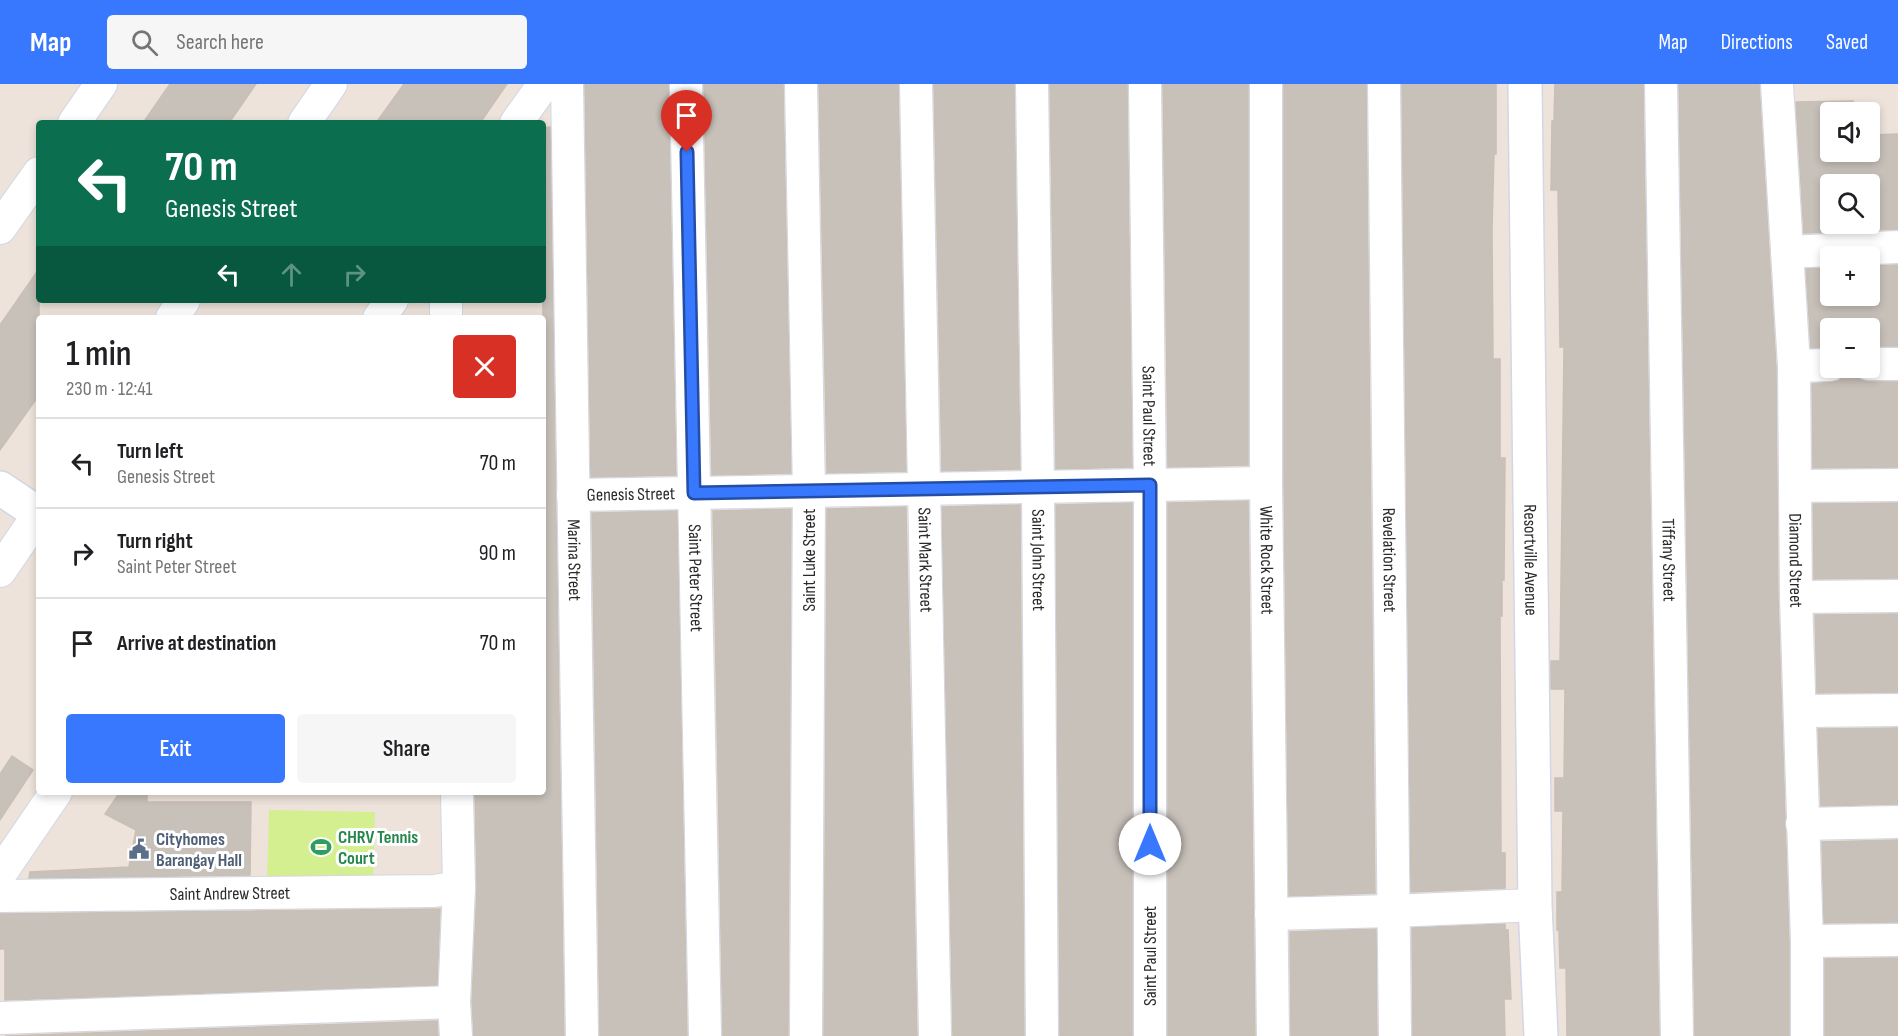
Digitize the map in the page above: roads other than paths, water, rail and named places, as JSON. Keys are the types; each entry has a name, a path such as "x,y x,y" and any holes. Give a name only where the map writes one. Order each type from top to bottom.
{"street":[{"path":"76,120 101,84"},
{"path":"306,120 331,84"},
{"path":"518,120 544,84"},
{"name":"Marina Street","path":"567,84 582,1036"},
{"name":"Saint Peter Street","path":"686,84 705,1036"},
{"name":"Saint Luke Street","path":"801,84 809,491 806,1036"},
{"name":"Saint Mark Street","path":"916,84 934,1036"},
{"name":"Saint John Street","path":"1032,84 1042,1036"},
{"name":"Saint Paul Street","path":"1146,84 1150,485 1150,1036"},
{"name":"White Rock Street","path":"1266,84 1266,483 1273,1036"},
{"name":"Revelation Street","path":"1384,84 1395,1036"},
{"name":"Resortville Avenue","path":"1525,84 1535,905 1541,1036"},
{"name":"Tiffany Street","path":"1661,84 1677,1036"},
{"name":"Diamond Street","path":"1777,84 1794,366 1796,597 1807,941 1807,1036"},
{"path":"0,228 36,177"},
{"path":"1787,252 1898,247"},
{"path":"1880,364 1898,364"},
{"path":"1794,366 1820,365"},
{"name":"Genesis Street","path":"573,495 1266,483"},
{"path":"1795,486 1898,485"},
{"path":"0,488 36,512"},
{"path":"0,571 36,518"},
{"path":"1796,597 1898,597"},
{"path":"1801,711 1898,710"},
{"path":"0,874 54,795"},
{"path":"456,1036 454,1002 459,887 457,795"},
{"path":"1802,824 1898,822"},
{"name":"Saint Andrew Street","path":"0,896 434,891 459,887"},
{"path":"1271,914 1535,905"},
{"path":"1807,941 1898,940"},
{"path":"0,1018 454,1002"}],"place":[{"name":"CHRV Tennis Court","path":"321,847"},
{"name":"Cityhomes Barangay Hall","path":"139,849"}]}
